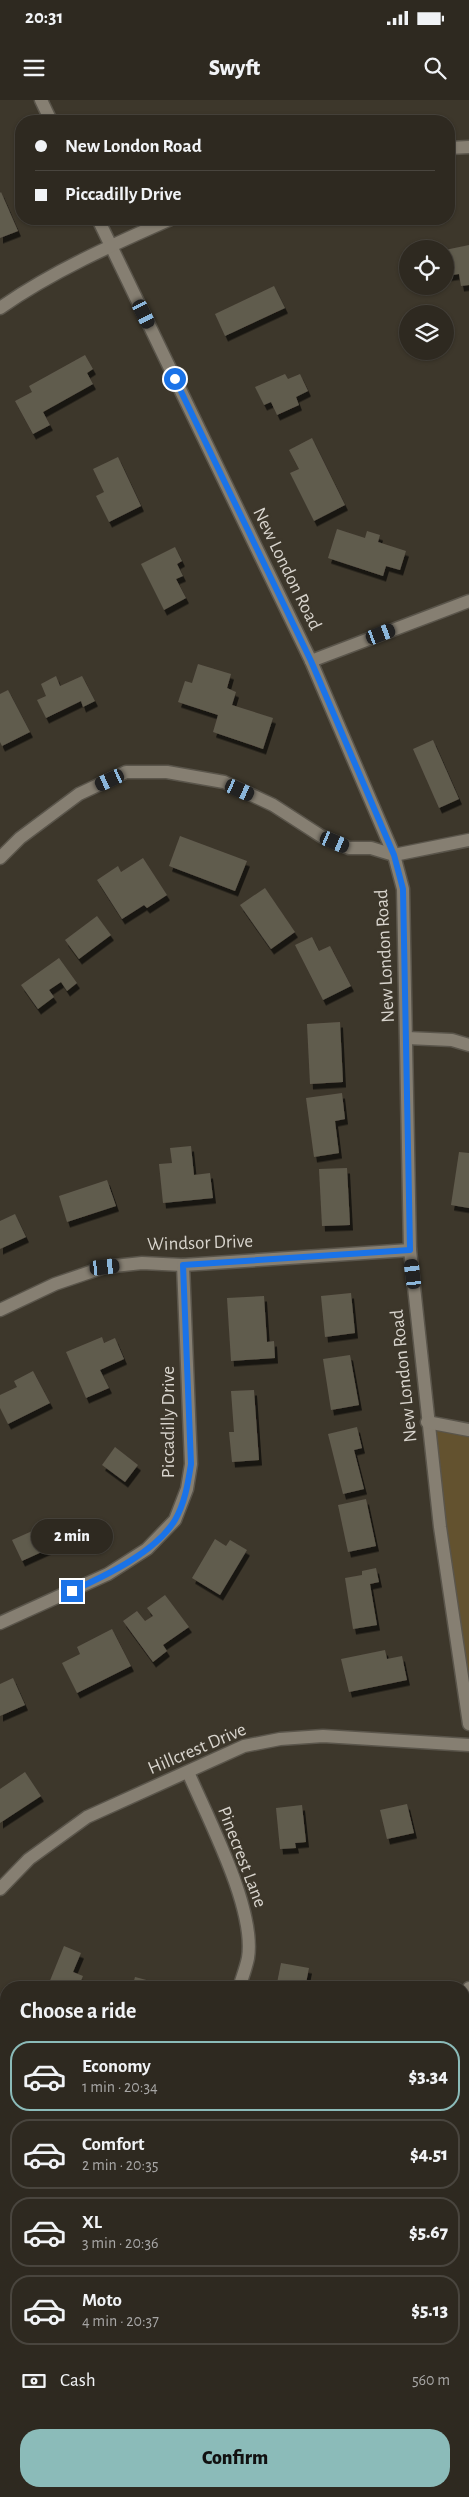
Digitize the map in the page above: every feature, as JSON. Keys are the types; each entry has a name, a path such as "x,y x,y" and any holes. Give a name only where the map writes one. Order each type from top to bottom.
{"street":[{"path":"41,100 49,115"},
{"path":"455,148 469,147"},
{"name":"New London Road","path":"101,225 311,661 394,855 403,889 410,1250 427,1422 440,1527 469,1724"},
{"path":"0,308 26,290 111,245 157,225"},
{"path":"311,661 469,601"},
{"path":"0,858 20,838 79,794 126,772 167,772 224,782 273,805 320,836 349,848 371,848 394,855 469,840"},
{"path":"407,1038 452,1040 469,1045"},
{"name":"Windsor Drive","path":"0,1310 55,1284 105,1267 142,1263 183,1265 410,1250"},
{"name":"Piccadilly Drive","path":"0,1623 108,1574 147,1549 175,1520 187,1490 191,1464 183,1265"},
{"path":"427,1422 469,1430"},
{"name":"Hillcrest Drive","path":"0,1889 29,1859 87,1817 244,1746 280,1739 323,1736 469,1745"},
{"name":"Pinecrest Lane","path":"188,1772 234,1882 246,1920 248,1957 241,1981"}],"shaded area":[{"path":"427,1422 469,1430 469,1724"}],"building":[{"path":"0,193 18,231 0,238"},
{"path":"469,245 469,285 461,286 459,274 454,275 454,248"},
{"path":"274,286 285,308 225,336 215,314"},
{"path":"85,355 93,369 87,373 93,384 43,412 50,425 33,434 15,401 32,392 29,386"},
{"path":"285,374 288,379 300,374 308,391 296,397 299,405 277,415 271,402 264,405 255,387"},
{"path":"312,438 345,505 314,521 290,473 299,469 289,450"},
{"path":"118,457 141,506 109,522 96,496 104,492 93,469"},
{"path":"337,529 365,538 367,531 380,535 378,542 406,551 400,570 386,566 383,576 328,558"},
{"path":"175,547 182,561 177,564 183,576 176,579 186,598 164,610 141,564"},
{"path":"198,664 231,674 227,688 236,692 232,705 273,718 263,749 213,732 218,715 178,702 185,681 192,683"},
{"path":"56,676 60,686 82,676 95,701 83,707 81,701 46,718 37,700 46,696 41,684"},
{"path":"8,690 30,732 2,746 0,742 0,694"},
{"path":"433,740 459,799 439,808 413,749"},
{"path":"180,836 247,861 235,891 169,866"},
{"path":"143,858 167,895 147,908 144,905 122,919 97,880 118,866 121,872"},
{"path":"265,888 295,932 271,949 240,905"},
{"path":"97,916 111,935 79,959 65,940"},
{"path":"312,937 319,951 330,946 351,986 323,1000 295,945"},
{"path":"59,958 77,983 67,991 61,982 49,990 54,997 38,1009 21,985"},
{"path":"340,1022 343,1082 310,1084 307,1024"},
{"path":"342,1093 345,1119 335,1121 339,1153 314,1157 306,1098"},
{"path":"191,1146 194,1175 210,1173 213,1198 163,1203 159,1164 172,1163 170,1148"},
{"path":"459,1152 469,1153 469,1208 451,1205"},
{"path":"347,1168 350,1225 322,1226 319,1169"},
{"path":"107,1180 116,1206 67,1222 59,1196"},
{"path":"15,1214 26,1237 0,1249 0,1221"},
{"path":"351,1293 355,1333 325,1337 321,1296"},
{"path":"264,1296 267,1342 274,1341 275,1358 231,1361 227,1298"},
{"path":"102,1337 104,1343 115,1338 124,1359 100,1370 109,1388 86,1398 66,1352"},
{"path":"350,1355 359,1405 331,1410 323,1359"},
{"path":"33,1371 50,1403 8,1424 0,1408 0,1395 17,1387 14,1381"},
{"path":"254,1390 259,1460 232,1462 229,1432 234,1432 231,1391"},
{"path":"357,1427 362,1448 354,1450 364,1489 343,1494 328,1434"},
{"path":"115,1447 138,1465 125,1482 102,1465"},
{"path":"366,1499 376,1546 348,1552 338,1505"},
{"path":"57,1520 60,1527 51,1531 57,1545 22,1561 12,1540"},
{"path":"215,1539 226,1546 230,1540 247,1550 220,1595 192,1578"},
{"path":"376,1568 379,1582 370,1584 377,1625 353,1629 345,1578 362,1575 362,1571"},
{"path":"165,1595 189,1627 163,1645 167,1651 153,1662 123,1621 137,1611 145,1621 153,1616 147,1608"},
{"path":"112,1629 131,1666 77,1693 62,1663 80,1654 77,1647"},
{"path":"385,1650 387,1659 402,1656 407,1680 349,1692 341,1659"},
{"path":"13,1678 25,1705 0,1716 0,1684"},
{"path":"25,1772 41,1796 0,1823 0,1789"},
{"path":"407,1804 414,1833 387,1839 380,1810"},
{"path":"302,1805 306,1842 295,1843 296,1848 280,1849 276,1808"},
{"path":"64,1946 81,1953 73,1972 83,1976 81,1981 50,1981"},
{"path":"281,1963 309,1968 306,1981 277,1981"},
{"path":"135,1977 150,1981 134,1981"}],"route":[{"path":"72,1591 108,1574 147,1549 175,1520 187,1490 191,1464 183,1265 410,1250 403,889 394,855 311,661 175,379"}]}
